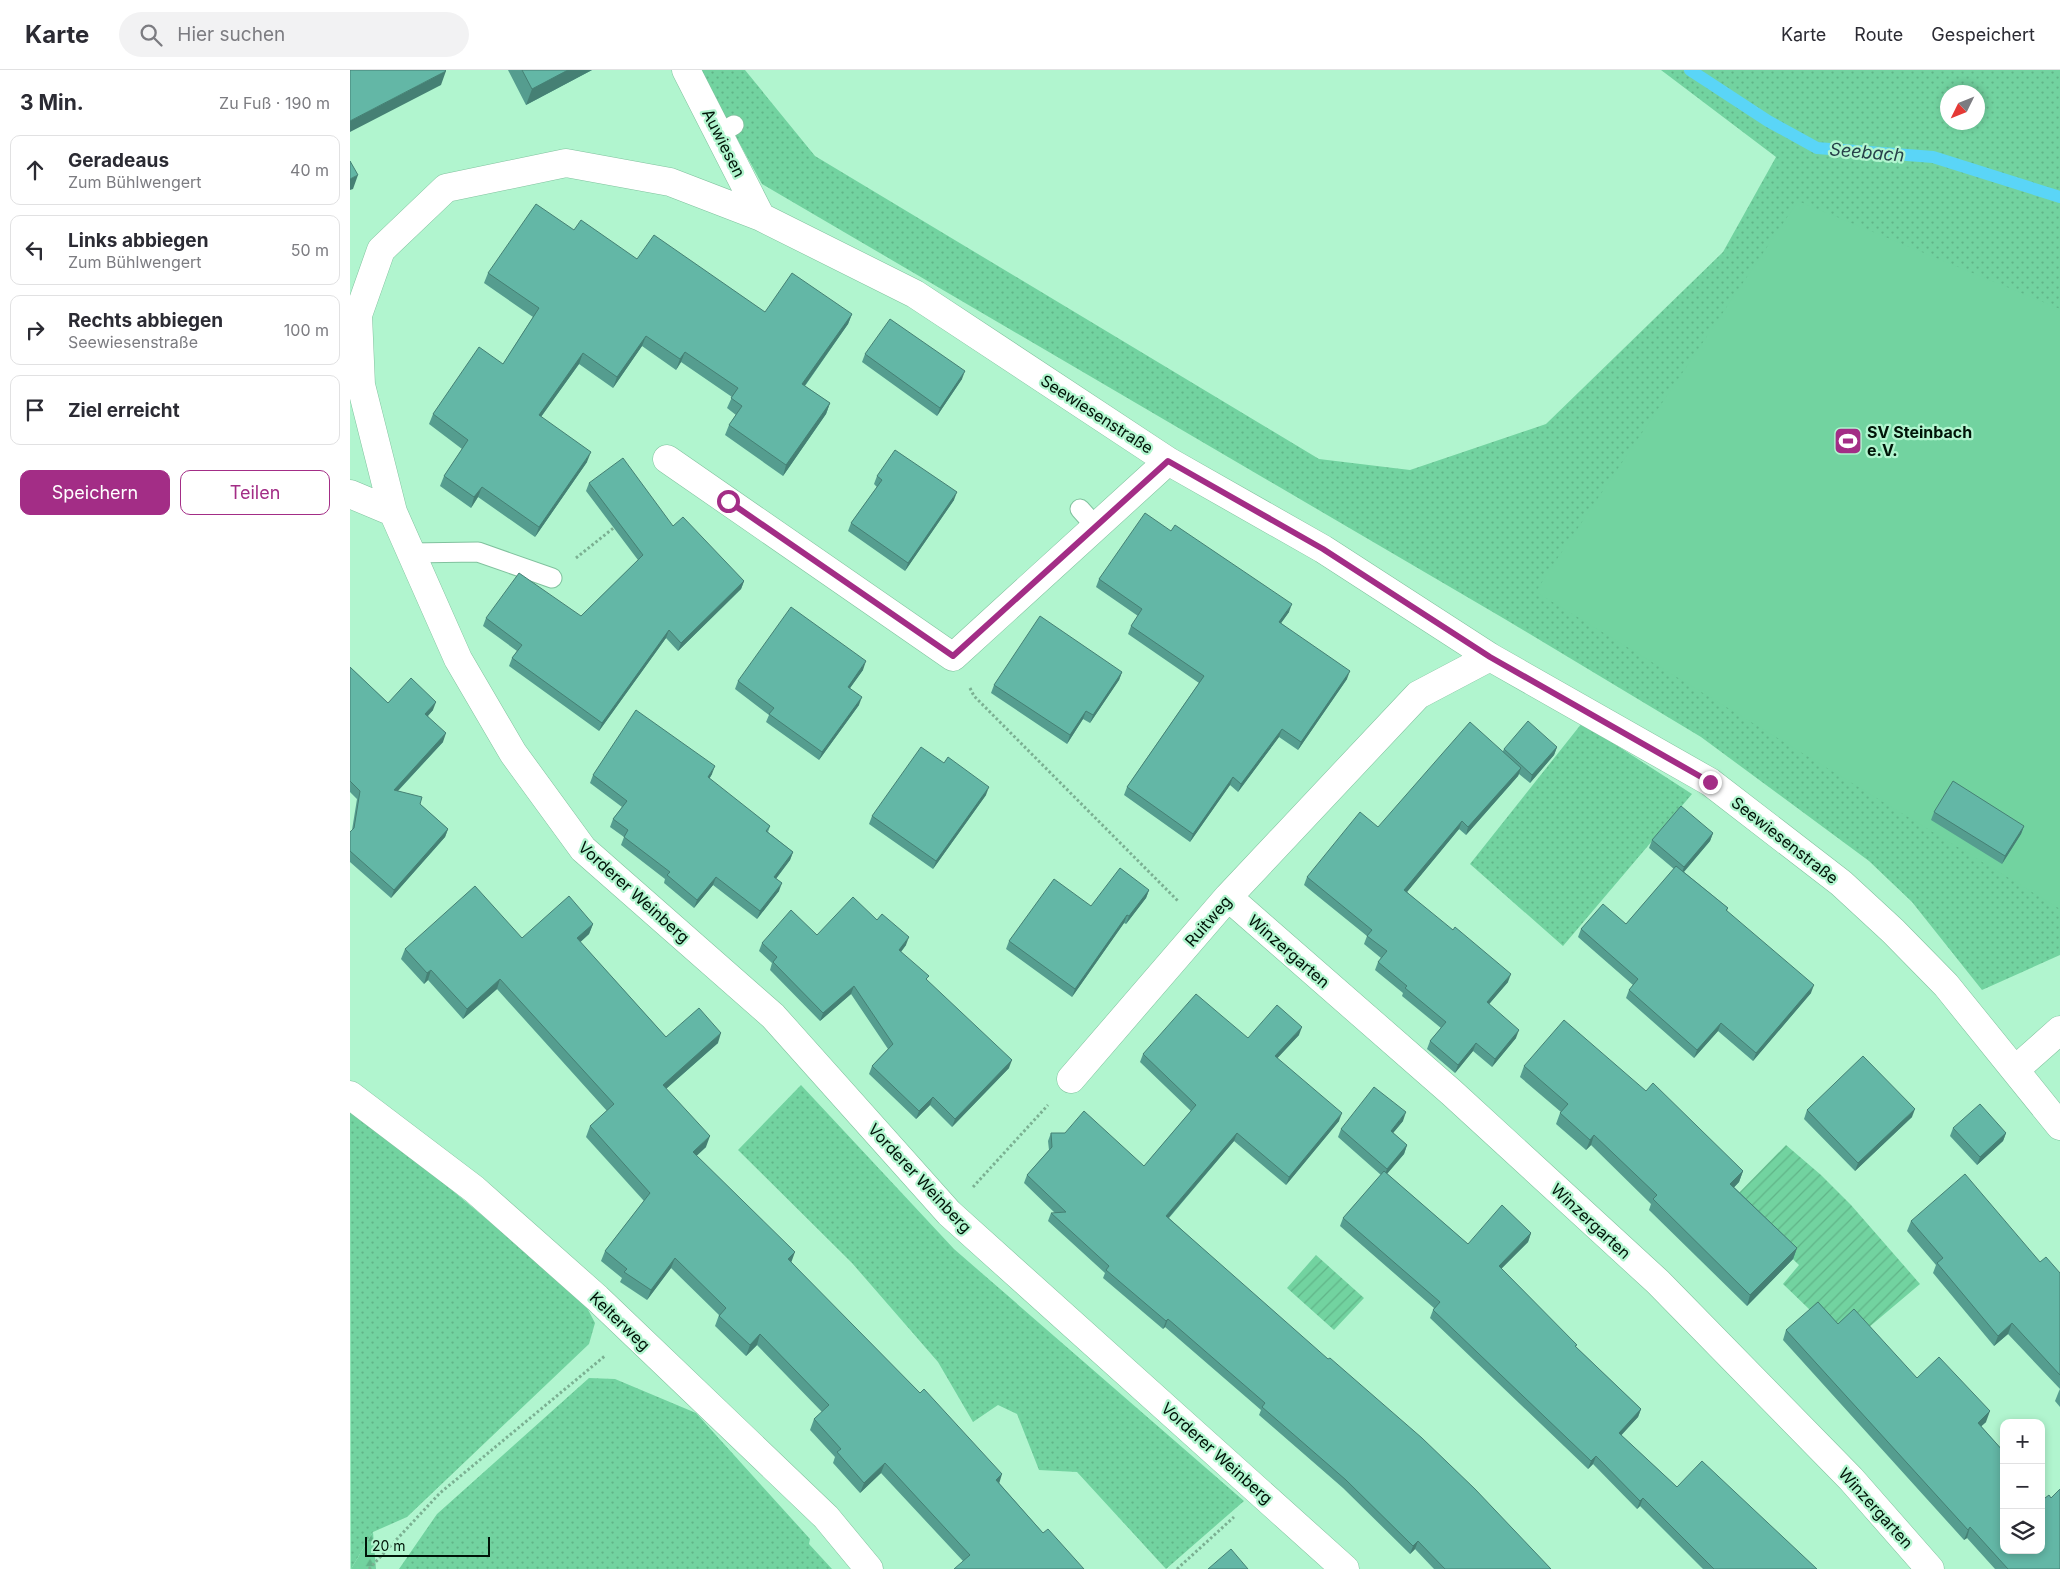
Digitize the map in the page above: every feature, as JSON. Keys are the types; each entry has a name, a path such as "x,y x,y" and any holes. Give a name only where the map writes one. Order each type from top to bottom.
{"street":[{"name":"Auwiesen","path":"686,70 727,130 761,217"},
{"name":"Vorderer Weinberg","path":"670,182 566,163 446,188 381,250 358,315 361,385 359,415 393,512 458,659 513,753 583,848 773,1016 950,1213 1345,1569"},
{"name":"Seewiesenstraße","path":"670,182 761,217 915,294 1168,461 1323,549 1390,582 1490,657 1710,782 1841,883 1893,931 1946,985 2060,1126"},
{"path":"668,459 953,656 1088,518 1168,461"},
{"path":"350,494 393,512"},
{"name":"Ruitweg","path":"1072,1079 1228,897 1418,695 1490,657"},
{"name":"Winzergarten","path":"1228,897 1451,1092 1658,1282 1851,1479 1930,1569"},
{"path":"2015,1070 2060,1030"},
{"name":"Kelterweg","path":"350,1095 474,1189 597,1298 826,1517 869,1569"}],"lane":[{"path":"411,553 478,552 552,578"}],"path":[{"path":"552,578 622,521"},
{"path":"953,656 974,696 1179,902 1228,897"},
{"path":"950,1213 1072,1079"},
{"path":"369,1569 440,1493 605,1355 636,1336"},
{"path":"1177,1569 1233,1518"}],"green space":[{"path":"699,70 745,70 815,156 1319,459 1410,470 1546,424 1723,252 1776,157 1661,70 2060,70 2060,955 1982,990 1912,902 1869,861 1701,737 1503,618 762,184"},
{"name":"SV Steinbach e.V.","path":"1798,201 2060,309 2060,909 1536,592"},
{"path":"1582,723 1692,794 1563,946 1470,864"},
{"path":"801,1085 954,1249 1244,1501 1166,1569 1077,1472 1039,1470 1017,1414 998,1405 973,1422 938,1362 852,1263 738,1150"},
{"path":"350,1112 441,1181 583,1300 595,1323 589,1344 407,1517 373,1532 351,1569"},
{"path":"1786,1145 1821,1175 1851,1205 1920,1284 1862,1333 1835,1334 1783,1284 1799,1265 1732,1200"},
{"path":"1316,1255 1364,1298 1334,1330 1287,1288"},
{"path":"589,1378 615,1379 696,1413 810,1539 809,1544 832,1569 399,1569 437,1514"},
{"path":"373,1532 376,1569 351,1569"}],"building":[{"path":"350,70 445,70 446,71 350,121"},
{"path":"522,70 568,70 532,89"},
{"path":"350,161 358,175 350,179"},
{"path":"536,204 574,230 581,220 637,259 654,235 765,312 792,273 852,314 802,384 830,403 786,465 729,425 742,406 731,398 738,388 685,352 680,359 646,336 617,377 583,353 539,415 591,452 539,527 482,487 474,497 444,476 468,440 433,414 479,347 503,364 539,308 488,273"},
{"path":"890,319 965,371 940,408 865,354"},
{"path":"895,450 957,492 908,563 851,523 882,480 877,476"},
{"path":"623,458 673,526 683,517 744,581 681,643 669,630 602,723 512,658 522,645 486,618 519,573 581,616 643,555 589,483"},
{"path":"1145,513 1171,531 1175,525 1292,604 1279,622 1350,671 1301,742 1282,729 1241,784 1233,777 1193,834 1127,787 1204,676 1131,626 1142,609 1099,579"},
{"path":"791,607 866,661 848,687 862,697 822,752 769,714 774,708 738,681"},
{"path":"1040,616 1122,672 1093,715 1086,711 1070,735 994,685"},
{"path":"350,667 388,703 411,678 436,702 425,714 446,733 394,790 422,797 420,804 448,829 394,890 350,851 350,832 354,828 360,791 350,781"},
{"path":"636,710 715,766 708,777 770,826 766,831 793,852 774,877 782,883 760,911 716,877 697,900 667,875 670,872 624,837 628,830 613,819 627,801 593,775"},
{"path":"1528,721 1557,747 1532,775 1504,749"},
{"path":"1470,722 1521,768 1468,827 1462,821 1404,890 1453,930 1455,927 1511,974 1487,1002 1519,1030 1495,1059 1476,1043 1458,1065 1430,1041 1446,1022 1405,988 1407,986 1378,962 1387,951 1367,936 1372,930 1307,877 1360,812 1378,827"},
{"path":"921,747 944,763 948,757 989,787 936,861 872,816"},
{"path":"1953,781 2024,826 2005,856 1934,812"},
{"path":"1681,806 1713,833 1684,867 1652,840"},
{"path":"1676,866 1728,908 1726,910 1814,985 1756,1053 1721,1023 1697,1050 1629,990 1638,979 1581,929 1603,904 1626,924"},
{"path":"1120,868 1149,890 1129,916 1127,915 1075,989 1009,941 1054,879 1091,906"},
{"path":"475,886 522,938 569,896 593,924 577,938 666,1037 699,1008 721,1033 663,1085 710,1136 693,1152 795,1252 788,1259 920,1393 924,1389 1002,1474 996,1480 1043,1533 1048,1529 1084,1569 954,1569 970,1555 885,1463 864,1483 837,1452 841,1449 814,1419 829,1405 760,1334 750,1345 719,1316 726,1308 675,1258 651,1290 624,1272 627,1269 605,1251 650,1193 590,1126 614,1104 500,979 467,1009 431,970 427,973 405,949"},
{"path":"853,897 877,920 882,914 909,937 899,950 929,976 926,979 1012,1060 955,1119 933,1097 919,1111 872,1066 893,1044 854,986 823,1013 773,962 777,957 762,943 791,910 817,935"},
{"path":"1196,994 1248,1038 1277,1005 1302,1027 1275,1056 1342,1113 1289,1177 1237,1133 1166,1216 1328,1359 1330,1358 1422,1438 1475,1489 1551,1569 1445,1569 1418,1541 1413,1546 1346,1480 1262,1407 1265,1403 1168,1319 1166,1321 1106,1270 1109,1266 1051,1213 1066,1212 1027,1175 1052,1147 1051,1133 1065,1133 1084,1111 1144,1166 1196,1105 1143,1054"},
{"path":"1564,1020 1646,1091 1653,1083 1743,1171 1730,1184 1797,1248 1750,1295 1653,1199 1657,1195 1594,1135 1590,1140 1560,1113 1568,1104 1524,1066"},
{"path":"1863,1056 1915,1109 1858,1163 1807,1110"},
{"path":"1374,1087 1406,1112 1391,1131 1407,1145 1387,1169 1341,1129"},
{"path":"1980,1104 2006,1133 1980,1157 1953,1128"},
{"path":"1384,1171 1468,1244 1502,1205 1531,1233 1499,1266 1577,1345 1575,1346 1641,1409 1619,1433 1677,1487 1702,1461 1817,1569 1714,1569 1643,1498 1640,1501 1596,1456 1591,1461 1433,1310 1440,1302 1343,1218"},
{"path":"1965,1174 2040,1262 2046,1257 2060,1273 2060,1375 2012,1323 1998,1336 1937,1263 1943,1258 1911,1221"},
{"path":"1818,1302 1838,1324 1854,1309 1917,1378 1939,1357 1990,1411 1978,1423 2000,1448 2000,1554 2045,1554 2045,1498 2049,1495 2051,1498 2060,1489 2060,1569 2008,1569 1970,1527 1968,1530 1786,1330"},
{"path":"1231,1549 1248,1569 1208,1569"}],"waterway":[{"name":"Seebach","path":"1690,70 1768,121 1817,148 1933,157 2060,197"}],"place":[{"name":"SV Steinbach e.V.","path":"1848,441"}],"route":[{"path":"728,501 953,656 1168,461 1323,549 1490,657 1710,782"}]}
